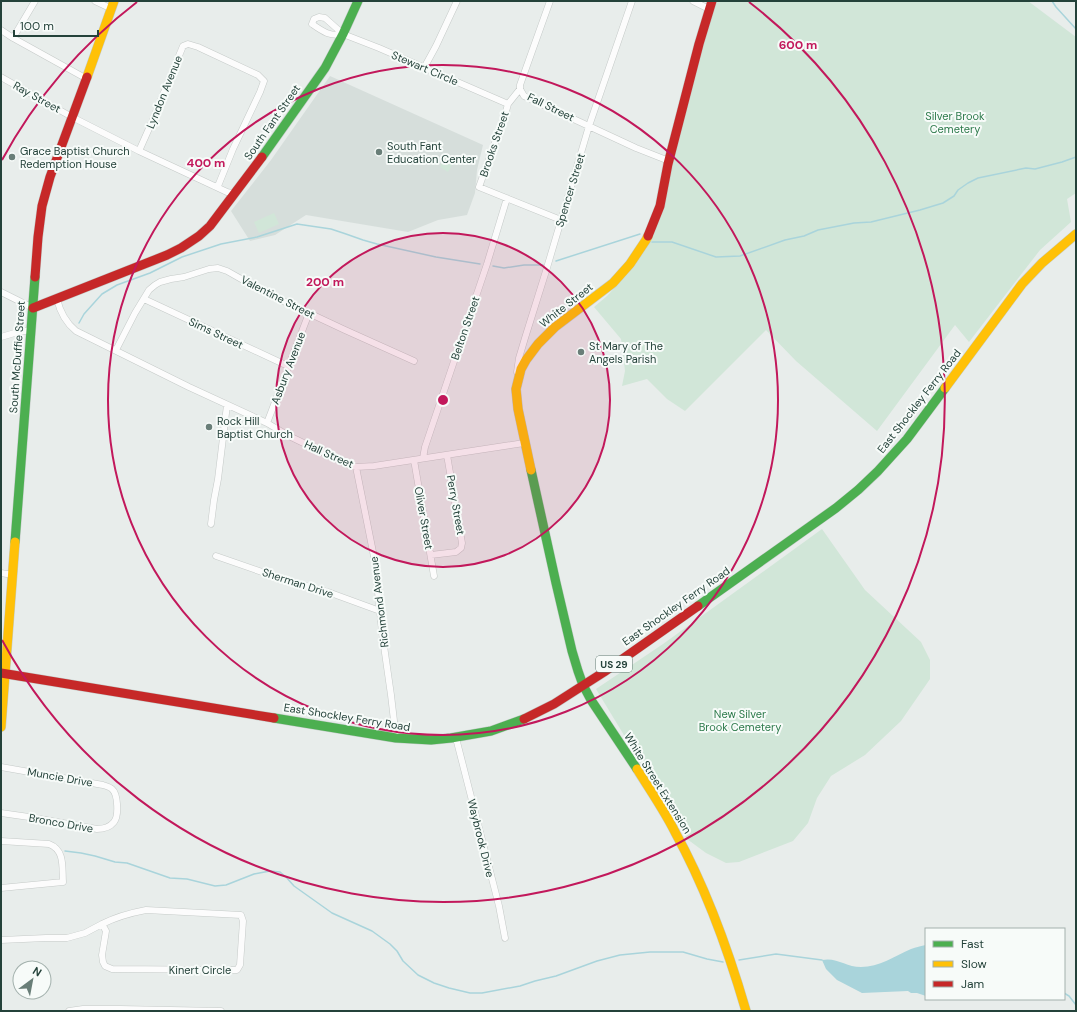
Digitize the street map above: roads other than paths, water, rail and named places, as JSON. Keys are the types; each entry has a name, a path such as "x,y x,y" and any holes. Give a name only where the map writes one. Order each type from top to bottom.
{"main road":[{"name":"South Fant Street","path":"33,308 167,255 199,236 210,226 264,155 325,68 358,1"},
{"name":"South McDuffie Street","path":"1,727 3,674 13,576 38,237 42,206 50,177 113,5"},
{"name":"White Street","path":"583,685 572,651 524,442 518,409 516,389 517,382 526,360 538,344 555,327 612,283 624,271 637,254 648,235 660,206 669,161 710,5"},
{"name":"East Shockley Ferry Road","path":"3,674 396,738 431,740 456,738 492,731 518,722 548,707 583,685 696,608 824,517 865,484 910,434 1022,284 1042,263 1076,234"},
{"name":"White Street Extension","path":"583,685 591,700 665,814 692,865 707,896 720,929 746,1011"}],"street":[{"path":"13,38 35,1"},
{"path":"95,1 113,5"},
{"path":"424,68 457,1"},
{"name":"Fall Street","path":"550,1 520,89 524,96 669,161"},
{"name":"Spencer Street","path":"517,382 517,368 521,350 589,126 632,1"},
{"path":"693,1 710,5"},
{"path":"1,30 87,79"},
{"name":"Stewart Circle","path":"343,34 508,104"},
{"name":"Lyndon Avenue","path":"140,151 183,46 188,44 224,59 258,75 264,81 218,186"},
{"name":"Ray Street","path":"1,77 72,117 140,151 218,186 227,192 235,194"},
{"name":"Brooks Street","path":"520,89 508,104 479,187 561,220"},
{"name":"Belton Street","path":"423,458 427,440 487,264 507,198"},
{"name":"Valentine Street","path":"116,350 149,290 160,282 171,278 184,277 209,269 218,268 227,270 266,293 414,361"},
{"path":"1,292 33,308"},
{"name":"Hall Street","path":"57,299 59,309 65,320 76,331 267,423 289,436 349,465 356,467 374,466 524,442"},
{"name":"Sims Street","path":"144,299 288,366"},
{"name":"Asbury Avenue","path":"267,423 309,313"},
{"path":"1,337 31,330"},
{"path":"211,524 227,405"},
{"name":"Perry Street","path":"431,555 456,552 462,543 447,455"},
{"name":"Oliver Street","path":"414,460 434,576"},
{"name":"Richmond Avenue","path":"356,467 375,562 382,632 396,738"},
{"name":"Sherman Drive","path":"216,556 380,611"},
{"path":"1,573 13,576"},
{"name":"Waybrook Drive","path":"456,738 499,906 505,938"},
{"name":"Muncie Drive","path":"1,767 103,784 112,789 116,795"},
{"name":"Bronco Drive","path":"1,813 103,829 108,828 114,822 116,817 116,795"},
{"path":"1,841 49,844 54,846 61,858 63,882 1,888"},
{"name":"Kinert Circle","path":"1,940 67,938 85,933 115,917 146,910 241,915 243,921 240,965 237,970 112,969 105,966 103,962 102,955 106,931 102,924"},
{"path":"69,1011 83,1009 221,1011"}],"water":[{"path":"925,945 925,996 908,991 862,993 837,980 826,969 822,960 827,959 837,961 856,967 868,967 887,961 913,948"}],"waterway":[{"path":"1052,1 1076,29"},
{"path":"652,242 672,242 716,257 740,256 785,240 804,236 818,230 854,223 871,222 943,203 954,196 958,190 978,178 1026,168 1035,169 1076,157"},
{"path":"79,323 84,314 102,294 117,285 150,273 182,257 221,244 257,237 297,224 331,229 377,244 436,257 480,264"},
{"path":"556,261 640,234"},
{"path":"493,266 504,268 524,265 543,265"},
{"path":"65,851 95,856 115,862 127,863 170,878 187,879 215,886 226,885 254,874 270,871 280,872 294,886 332,913 372,931 390,944 397,951 403,961 418,975 434,983 470,993 482,993 520,986 620,955 650,952 683,952 723,962"},
{"path":"739,960 776,954 822,960"},
{"path":"1065,994 1069,996 1076,1005"}],"place":[{"name":"South Fant Education Center","path":"379,152"},
{"name":"Grace Baptist Church Redemption House","path":"12,157"},
{"name":"St Mary of The Angels Parish","path":"581,352"},
{"name":"Rock Hill Baptist Church","path":"209,427"}],"park label":[{"name":"Silver Brook Cemetery","path":"955,122"},
{"name":"New Silver Brook Cemetery","path":"740,720"}]}
